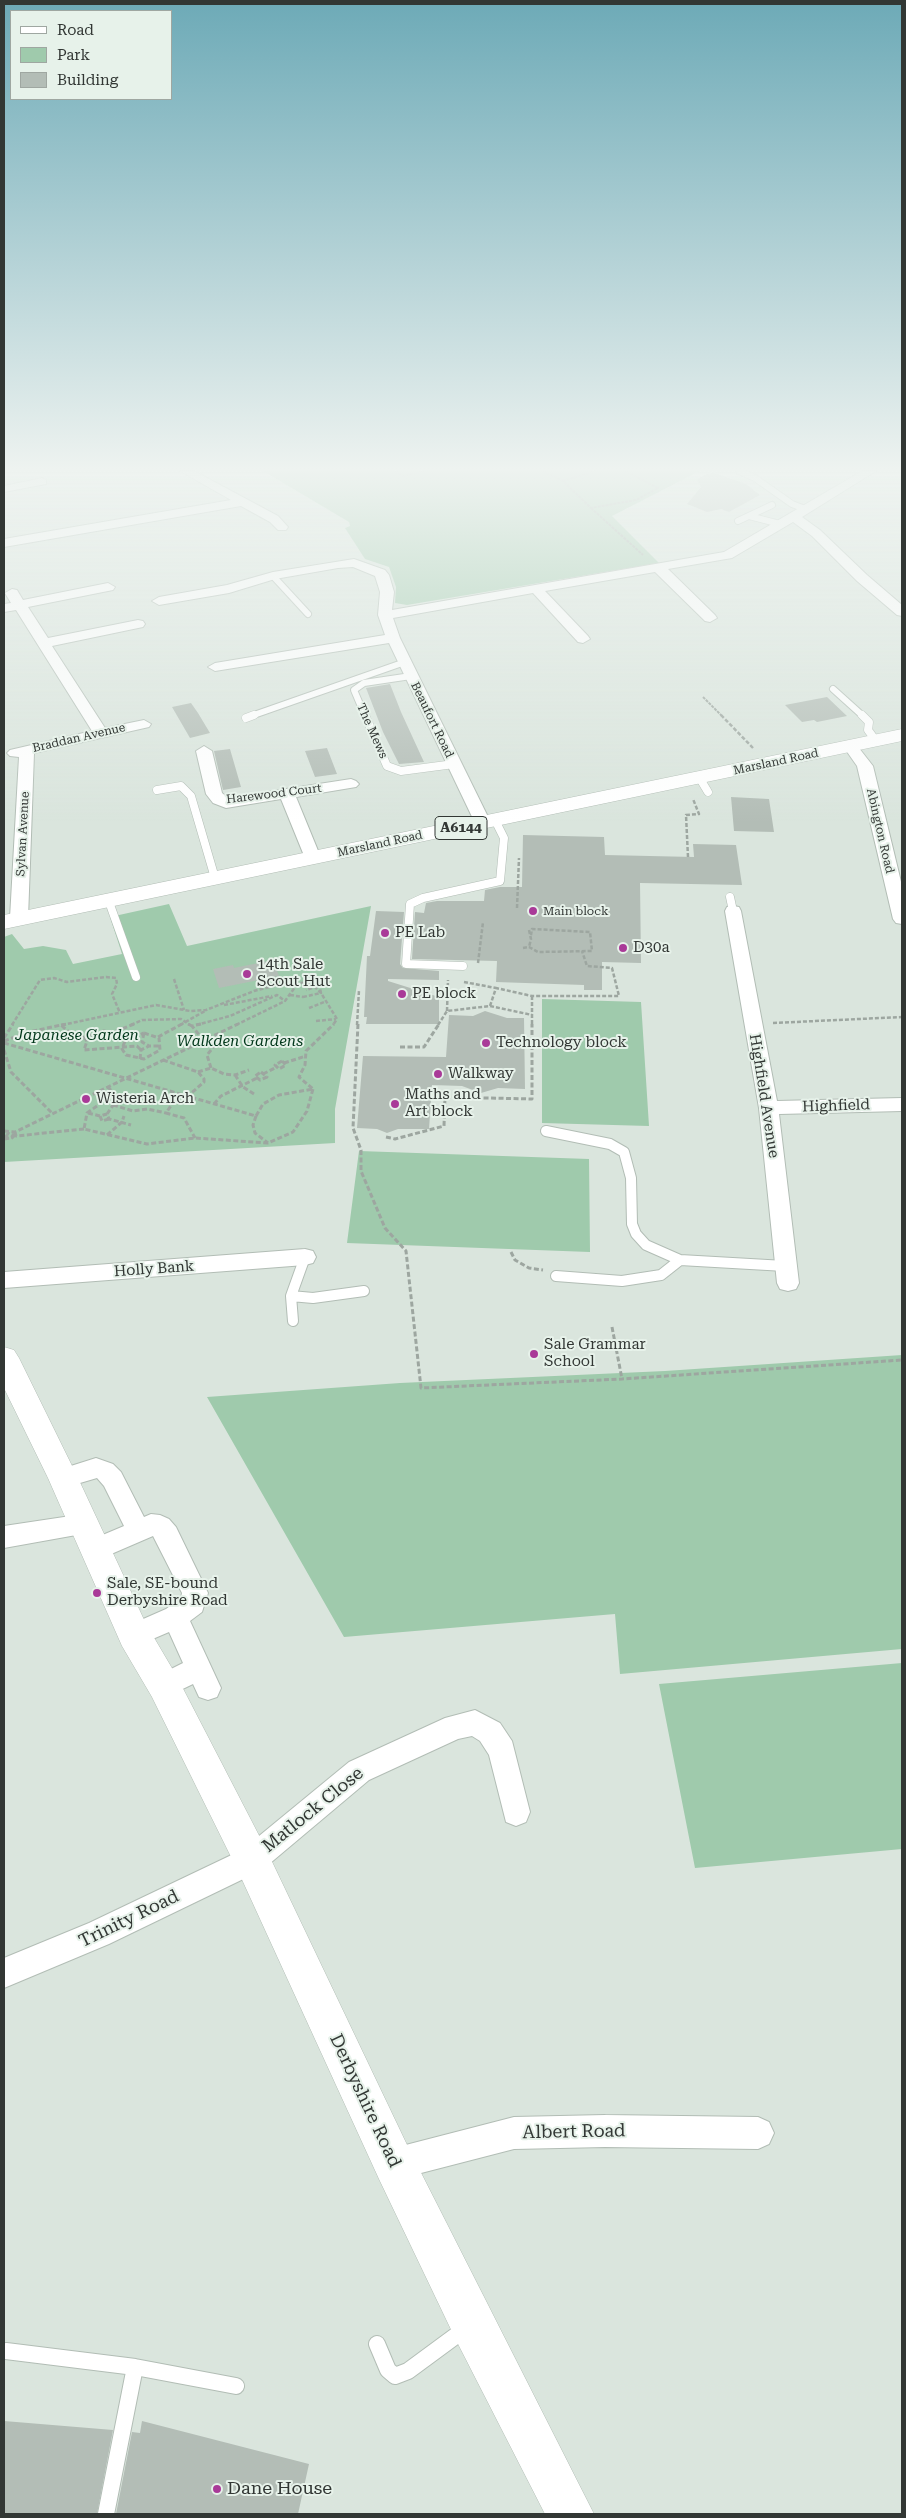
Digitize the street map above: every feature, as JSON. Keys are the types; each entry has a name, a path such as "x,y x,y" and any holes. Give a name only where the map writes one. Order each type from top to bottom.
{"main road":[{"name":"Marsland Road","path":"11,920 489,822 700,788 768,763 902,735"},
{"name":"Derbyshire Road","path":"4,1358 63,1478 134,1635 164,1686 252,1860 394,2164 472,2324 570,2514"}],"street":[{"path":"4,608 101,589"},
{"path":"159,601 231,589"},
{"path":"386,589 385,615 536,589 582,639"},
{"path":"680,589 710,618"},
{"path":"874,589 902,612"},
{"path":"12,593 101,733"},
{"name":"Beaufort Road","path":"385,615 393,638 454,764 489,822"},
{"path":"45,643 138,624"},
{"path":"216,668 393,638"},
{"name":"Braddan Avenue","path":"21,751 144,724"},
{"name":"Abington Road","path":"850,746 861,758 865,766 899,898 902,918"},
{"name":"Sylvan Avenue","path":"11,920 21,751"},
{"name":"Harewood Court","path":"204,751 214,794 219,800 226,802 352,784"},
{"path":"287,794 313,858"},
{"name":"Highfield Avenue","path":"732,904 769,1108 787,1274"},
{"name":"Highfield","path":"769,1108 902,1104"},
{"name":"Holly Bank","path":"4,1280 305,1258"},
{"path":"63,1478 96,1468 105,1471 113,1480 138,1530"},
{"path":"4,1537 90,1537 138,1530 150,1525 160,1526 167,1534 195,1593 193,1604 175,1617 134,1635"},
{"path":"164,1686 204,1678 175,1617"},
{"name":"Matlock Close","path":"252,1860 359,1771 430,1737 455,1727 475,1723 490,1732 502,1750 516,1812"},
{"name":"Trinity Road","path":"4,1973 99,1934 252,1860"},
{"name":"Albert Road","path":"394,2164 514,2133 605,2131 758,2133"}],"lane":[{"path":"285,589 308,614"},
{"path":"246,718 408,669"},
{"name":"The Mews","path":"408,669 364,683 354,690 387,766 401,771 454,764"},
{"path":"833,689 869,722 868,730 876,741"},
{"path":"157,790 181,786 192,796 215,878"},
{"path":"463,966 406,964 410,904 423,898 500,881 504,838 489,822"},
{"path":"108,899 136,977"},
{"path":"546,1130 610,1144 624,1152 629,1164 632,1224 636,1234 646,1244 680,1260 787,1274"},
{"path":"293,1320 291,1296 305,1258"},
{"path":"556,1276 622,1281 661,1275 680,1260"},
{"path":"291,1296 313,1298 364,1291"},
{"path":"377,2344 388,2370 395,2376 408,2371 472,2324"},
{"path":"6,2351 135,2366 236,2386"},
{"path":"106,2514 135,2366"}],"path":[{"path":"703,698 768,763"},
{"path":"688,857 686,815 699,814 700,788"},
{"path":"477,970 483,922"},
{"path":"523,948 529,947 538,952 592,951 590,932 532,929 529,947"},
{"path":"529,930 531,935"},
{"path":"400,1047 424,1047 447,1011 448,978 532,996 620,996 612,968 588,966 582,951"},
{"path":"4,1040 40,980 54,978 73,982 112,977 117,981 112,991 120,1013"},
{"path":"475,984 476,977"},
{"path":"174,979 184,1010"},
{"path":"122,1046 130,1037 144,1034 158,1037 206,1010 254,991 290,982 320,984 321,993"},
{"path":"4,1135 54,1114 285,1001 298,983"},
{"path":"306,990 315,988 321,993 337,1019"},
{"path":"490,1006 496,988"},
{"path":"359,990 353,1128 361,1150 361,1171 385,1228 406,1251 421,1388 622,1379 902,1360"},
{"path":"290,995 303,997 321,993"},
{"path":"218,1006 278,995"},
{"path":"278,995 285,1001"},
{"path":"192,1026 230,1016 278,995"},
{"path":"386,1137 394,1139 444,1126 445,1097 532,1099 532,996"},
{"path":"309,1008 327,1001"},
{"path":"4,1040 29,1032 156,1006 184,1010 206,1010"},
{"path":"447,1011 490,1006 532,1015"},
{"path":"753,1024 902,1017"},
{"path":"61,1025 70,1033 84,1037 104,1030 114,1032 142,1020 181,1019 192,1026 198,1036 204,1041"},
{"path":"316,1021 337,1019"},
{"path":"313,1089 299,1077 305,1065 306,1051 328,1031 337,1019"},
{"path":"84,1037 87,1040 84,1050 136,1046 142,1042 144,1034"},
{"path":"158,1037 162,1046"},
{"path":"4,1040 256,1116"},
{"path":"142,1042 148,1046"},
{"path":"211,1068 208,1055 216,1044"},
{"path":"122,1046 126,1055 140,1059 152,1056 162,1046"},
{"path":"136,1046 141,1050"},
{"path":"141,1050 148,1046 162,1046"},
{"path":"4,1050 11,1072 54,1114"},
{"path":"140,1059 141,1050"},
{"path":"152,1056 159,1062"},
{"path":"214,1104 221,1096 257,1078 260,1080 267,1076 263,1074 277,1067 275,1065 306,1056"},
{"path":"163,1060 198,1072 211,1068 224,1074 234,1075 249,1070"},
{"path":"187,1096 204,1082 198,1072"},
{"path":"234,1075 243,1086 254,1094"},
{"path":"108,1087 118,1098 108,1114 109,1119"},
{"path":"268,1144 255,1133 253,1125 263,1104 279,1095 313,1089"},
{"path":"15,1132 16,1136 84,1130 147,1144 195,1138 268,1144 293,1132 307,1111 313,1089"},
{"path":"166,1113 179,1094"},
{"path":"113,1105 133,1111 147,1109 184,1118 195,1138"},
{"path":"84,1130 87,1113 97,1106"},
{"path":"87,1113 100,1116 108,1114"},
{"path":"100,1116 102,1121 109,1119 131,1125"},
{"path":"106,1135 122,1122 124,1116"},
{"path":"4,1135 8,1132 6,1136 11,1137 11,1133 15,1132"},
{"path":"4,1135 10,1132 7,1135 10,1135"},
{"path":"511,1252 515,1260 529,1268 546,1270 556,1276"},
{"path":"612,1327 622,1379"}],"green space":[{"path":"396,589 506,589 407,605 395,603"},
{"name":"Walkden Gardens","path":"169,904 187,946 371,906 335,1109 335,1143 4,1162 4,937 12,934 24,949 43,946 66,950 73,964 122,954 110,917"},
{"path":"542,999 641,1002 649,1126 542,1123"},
{"path":"359,1151 589,1159 590,1252 347,1243"},
{"path":"902,1355 902,1649 620,1674 615,1614 344,1637 207,1397 400,1383 665,1371"},
{"path":"902,1663 902,1849 695,1868 659,1684"}],"building":[{"path":"390,684 424,762 399,764 383,732 366,688"},
{"path":"827,697 847,716 817,722 814,720 802,722 785,705"},
{"path":"191,703 210,733 190,738 172,707"},
{"path":"327,748 337,774 315,777 305,751"},
{"path":"230,749 241,787 223,790 214,751"},
{"path":"731,797 769,799 774,832 734,831"},
{"name":"Main block","path":"523,835 604,837 605,855 694,857 693,844 736,845 742,885 640,883 641,963 602,962 602,990 584,990 584,985 496,982 497,961 412,959 415,912 424,913 426,903 437,901 484,901 485,890 500,887 522,887"},
{"name":"PE block","path":"376,911 404,912 400,964 403,968 439,971 439,980 388,979 388,981 439,997 439,1024 366,1024 367,1017 364,1017 367,956 370,956"},
{"name":"14th Sale Scout Hut","path":"273,960 279,976 219,988 213,969 233,965 234,968"},
{"path":"485,1011 507,1018 524,1018 525,1089 498,1088 481,1093 462,1086 432,1085 429,1129 398,1129 387,1133 377,1129 357,1128 363,1056 446,1057 449,1015 473,1016"},
{"path":"4,2421 113,2430 97,2514 4,2514"},
{"name":"Dane House","path":"142,2421 309,2464 298,2514 116,2514 132,2432 140,2433"}],"place":[{"name":"Main block","path":"533,911"},
{"name":"PE Lab","path":"385,933"},
{"name":"D30a","path":"623,948"},
{"name":"14th Sale Scout Hut","path":"247,974"},
{"name":"PE block","path":"402,994"},
{"name":"Technology block","path":"486,1043"},
{"name":"Walkway","path":"438,1074"},
{"name":"Wisteria Arch","path":"86,1099"},
{"name":"Maths and Art block","path":"395,1104"},
{"name":"Sale Grammar School","path":"534,1354"},
{"name":"Sale, SE-bound Derbyshire Road","path":"97,1593"},
{"name":"Dane House","path":"217,2489"}],"park label":[{"name":"Japanese Garden","path":"77,1036"}]}
